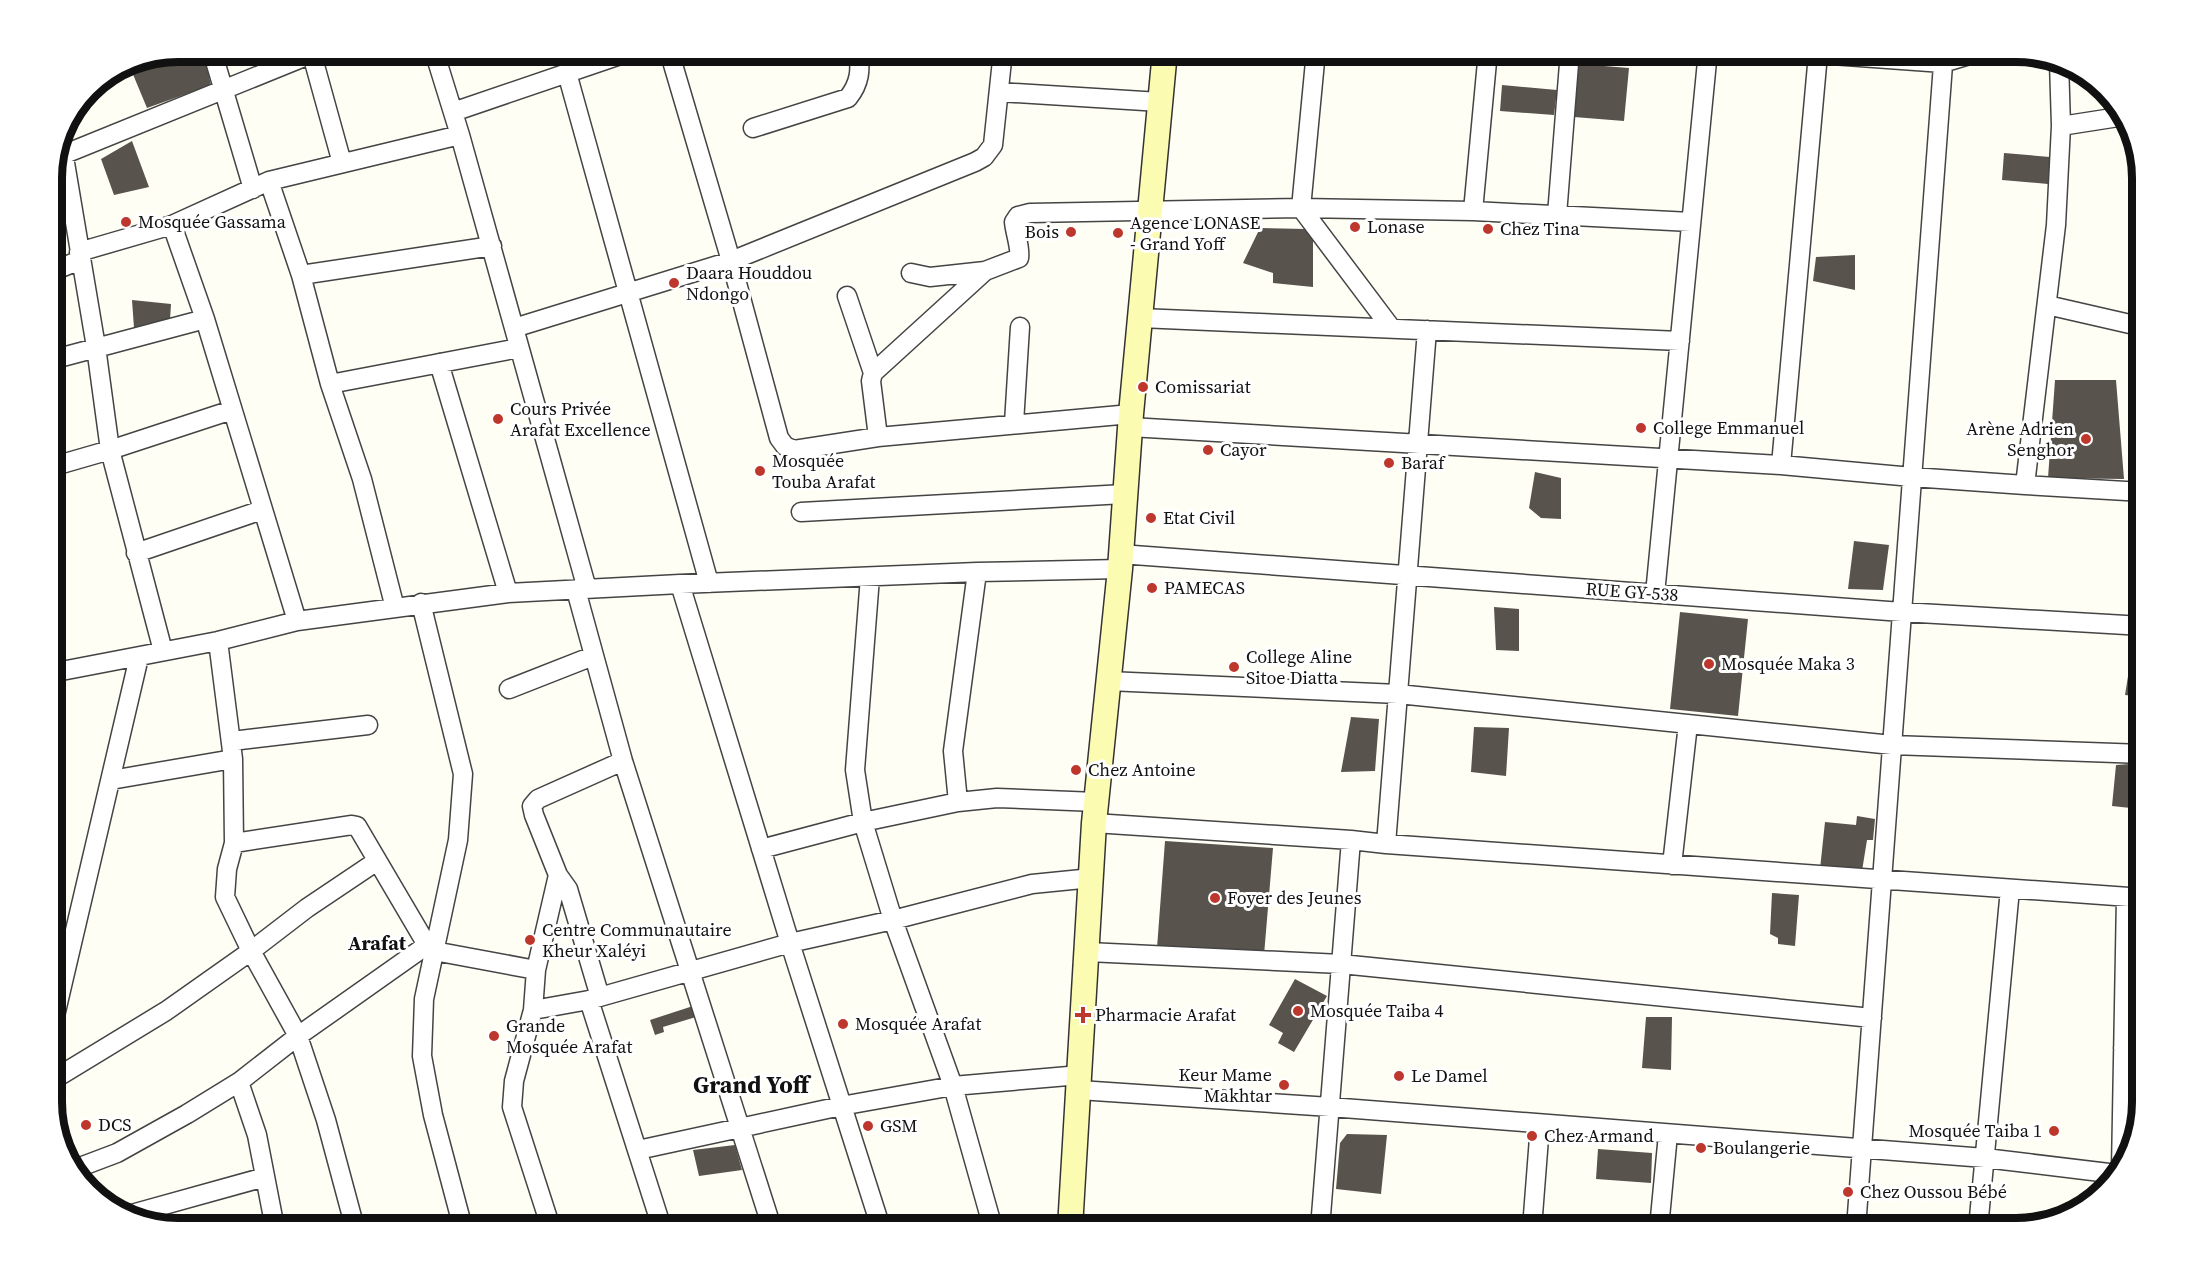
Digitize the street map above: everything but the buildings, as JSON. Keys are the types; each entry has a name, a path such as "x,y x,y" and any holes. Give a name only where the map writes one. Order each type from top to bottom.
{"street":[{"path":"215,62 261,185 302,275 330,384 362,479 395,608"},
{"path":"64,155 290,62"},
{"path":"317,62 342,163"},
{"path":"437,62 514,328 582,589 593,656 623,761 768,1217"},
{"path":"453,112 601,62"},
{"path":"672,62 731,261 779,438 785,446 794,450 879,437 1014,423 1131,421 1418,444 1781,465 1912,477 2132,491"},
{"path":"753,128 848,98 856,87 859,62"},
{"path":"514,328 731,261 975,162 984,157 993,145 1002,62"},
{"path":"1064,1217 1079,1082 1095,812 1120,562 1124,494 1164,62"},
{"path":"1315,62 1301,208 1392,329"},
{"path":"1473,212 1487,62"},
{"path":"1557,215 1569,62"},
{"path":"1655,594 1707,62"},
{"path":"1781,465 1812,62"},
{"path":"1858,1217 1943,62"},
{"path":"2025,485 2056,225 2061,126 2059,69"},
{"path":"567,74 709,583"},
{"path":"999,92 1160,102"},
{"path":"2061,126 2116,117"},
{"path":"62,266 80,256 172,225 261,185 460,135"},
{"path":"62,171 96,347 110,450 163,651"},
{"path":"910,273 937,277 985,272 1019,258 1021,254 1014,222 1018,216 1030,213 1301,208 1557,215 1692,222"},
{"path":"172,225 205,320 297,621"},
{"path":"302,275 492,246"},
{"path":"873,373 985,272"},
{"path":"847,296 873,373 871,381 879,437"},
{"path":"2047,305 2132,324"},
{"path":"1140,318 1680,340"},
{"path":"62,357 205,320"},
{"path":"1014,423 1020,327"},
{"path":"1386,844 1426,330"},
{"path":"330,384 519,348"},
{"path":"439,363 508,593"},
{"path":"62,464 231,410"},
{"path":"801,512 1124,494"},
{"path":"136,553 262,510"},
{"name":"RUE GY-538","path":"62,672 218,641 297,621 508,593 976,572 1120,562 1407,574 1902,612 2132,625"},
{"path":"958,802 953,751 976,572"},
{"path":"870,577 855,770 863,822 893,920 953,1086 990,1217"},
{"path":"680,584 790,943 877,1217"},
{"path":"421,603 463,774 458,840 431,948 424,999 422,1056 433,1115 460,1217"},
{"path":"218,641 232,750 234,843 227,869 225,897 251,951 298,1036 326,1120 353,1217"},
{"path":"509,689 593,656"},
{"path":"62,984 139,657"},
{"path":"1108,681 1398,694 1892,745 2132,754"},
{"path":"1672,865 1688,724"},
{"path":"111,780 232,750 368,725"},
{"path":"623,761 538,799 532,806 558,875 568,889 594,998 659,1217"},
{"path":"761,849 863,822 958,802 997,798 1095,812 1386,844 2132,898"},
{"path":"234,843 352,825 360,829 431,948"},
{"path":"1321,1217 1351,840"},
{"path":"62,1075 166,1011 307,908 377,861"},
{"path":"547,1217 512,1107 514,1081 533,1010 536,970 558,875"},
{"path":"533,1010 594,998 790,943 893,920 1032,884 1092,878"},
{"path":"1979,1217 2010,889"},
{"path":"2121,1151 2123,1048 2132,936"},
{"path":"81,1166 117,1153 239,1082 298,1036 431,948 536,970"},
{"path":"1088,952 1341,964 1872,1018"},
{"path":"2123,1048 2132,1048"},
{"path":"239,1082 257,1135 273,1217"},
{"path":"638,1150 841,1106 953,1086 1079,1082 1540,1125 1985,1158 2108,1173"},
{"path":"1533,1217 1540,1125"},
{"path":"1660,1217 1668,1134"},
{"path":"140,1212 265,1177"}],"place":[{"name":"Mosquée Gassama","path":"126,222"},
{"name":"Lonase","path":"1355,227"},
{"name":"Chez Tina","path":"1488,229"},
{"name":"Bois","path":"1071,232"},
{"name":"Agence LONASE - Grand Yoff","path":"1118,233"},
{"name":"Daara Houddou Ndongo","path":"674,283"},
{"name":"Comissariat","path":"1143,387"},
{"name":"Cours Privée Arafat Excellence","path":"498,419"},
{"name":"College Emmanuel","path":"1641,428"},
{"name":"Arène Adrien Senghor","path":"2086,439"},
{"name":"Cayor","path":"1208,450"},
{"name":"Baraf","path":"1389,463"},
{"name":"Mosquée Touba Arafat","path":"760,471"},
{"name":"Etat Civil","path":"1151,518"},
{"name":"PAMECAS","path":"1152,588"},
{"name":"Mosquée Maka 3","path":"1709,664"},
{"name":"College Aline Sitoe Diatta","path":"1234,667"},
{"name":"Chez Antoine","path":"1076,770"},
{"name":"Foyer des Jeunes","path":"1215,898"},
{"name":"Centre Communautaire Kheur Xaléyi","path":"530,940"},
{"name":"Mosquée Taiba 4","path":"1298,1011"},
{"name":"Pharmacie Arafat","path":"1083,1015"},
{"name":"Mosquée Arafat","path":"843,1024"},
{"name":"Grande Mosquée Arafat","path":"494,1036"},
{"name":"Le Damel","path":"1399,1076"},
{"name":"Keur Mame Makhtar","path":"1284,1085"},
{"name":"DCS","path":"86,1125"},
{"name":"GSM","path":"868,1126"},
{"name":"Mosquée Taiba 1","path":"2054,1131"},
{"name":"Chez Armand","path":"1532,1136"},
{"name":"Boulangerie","path":"1701,1148"},
{"name":"Chez Oussou Bébé","path":"1848,1192"}],"district":[{"name":"Arafat","path":"377,943"},
{"name":"Grand Yoff","path":"751,1085"}]}
